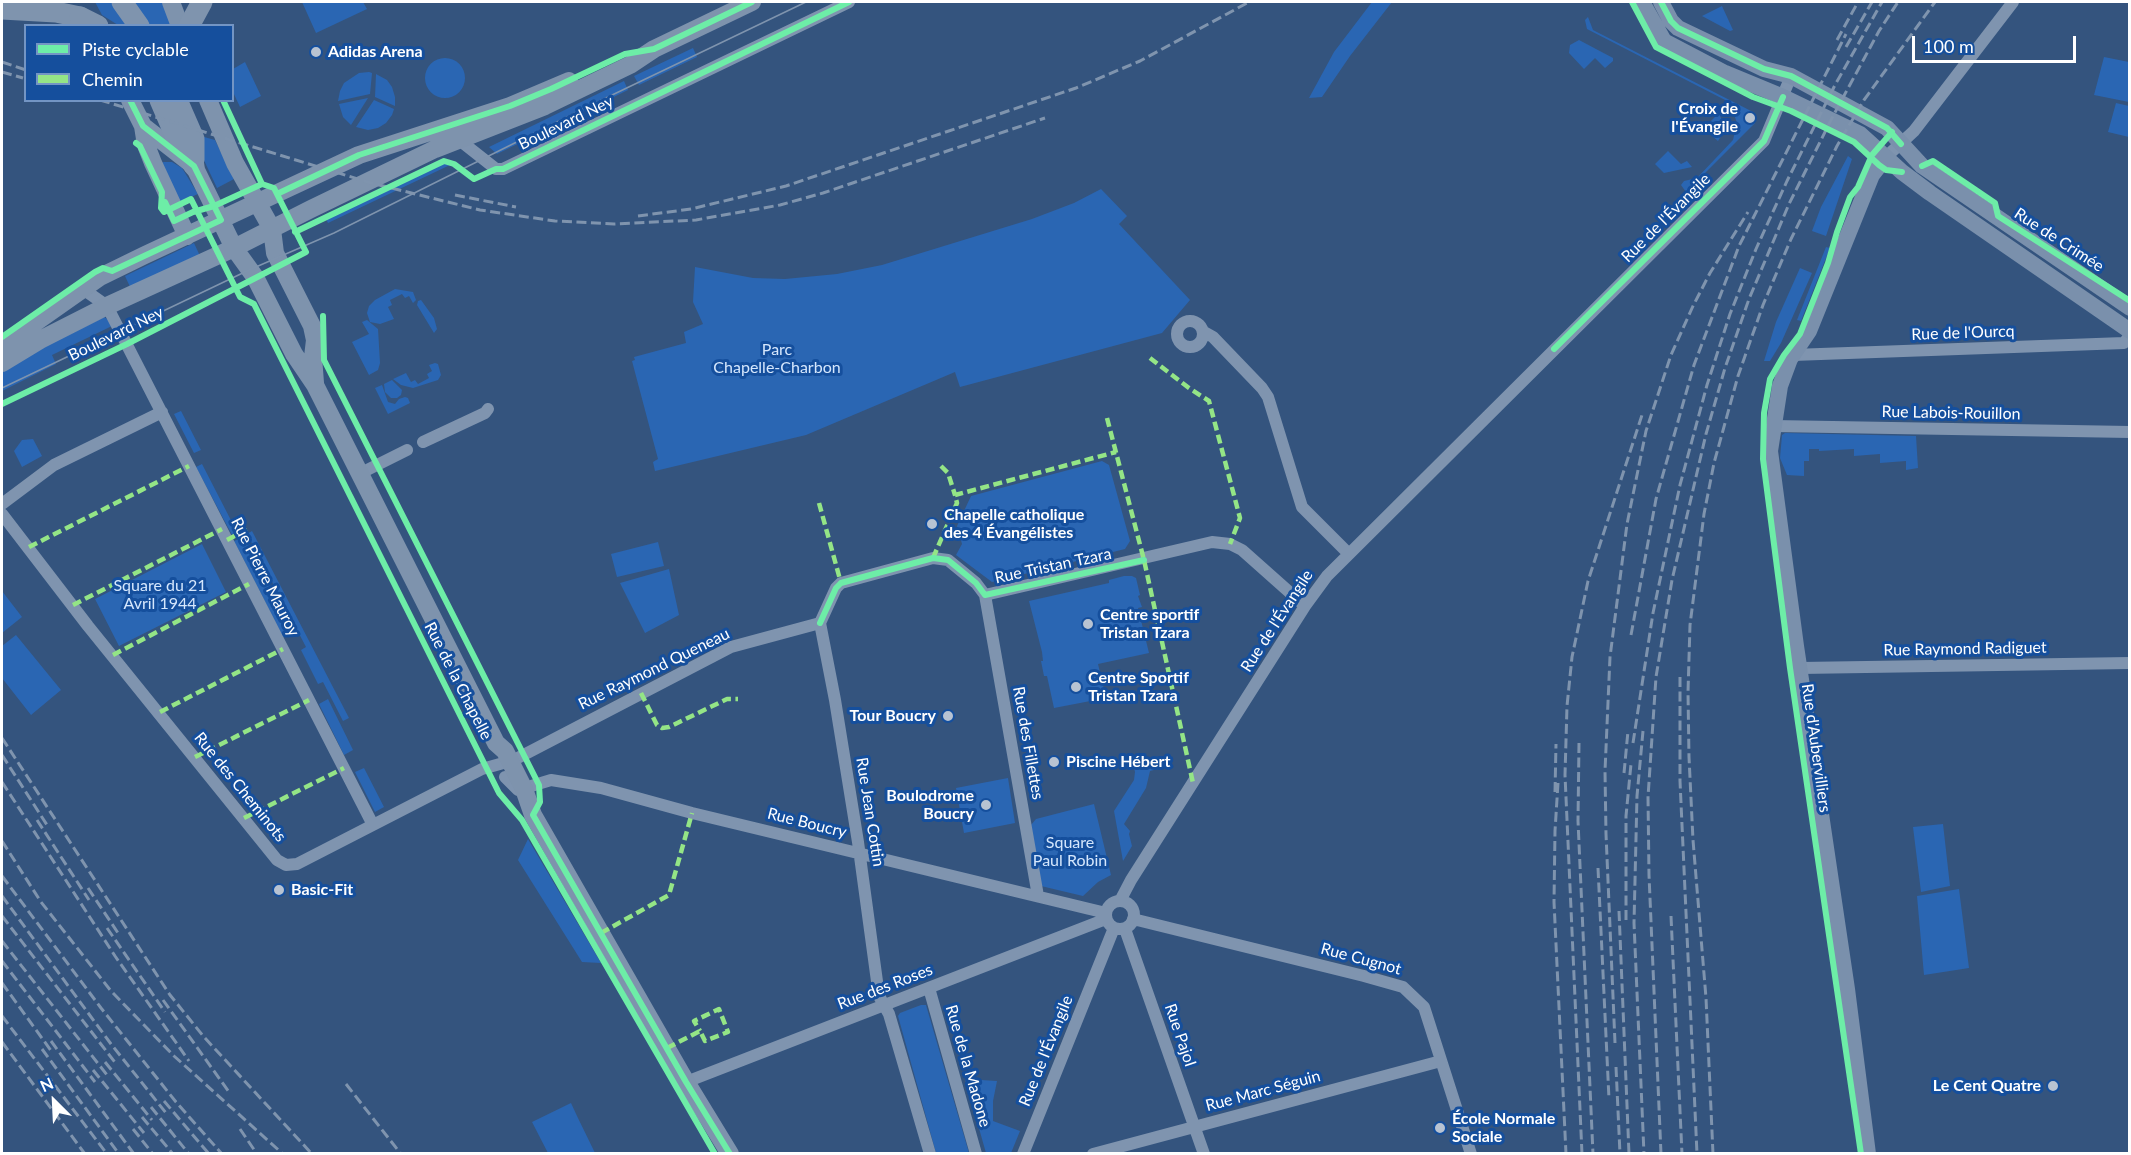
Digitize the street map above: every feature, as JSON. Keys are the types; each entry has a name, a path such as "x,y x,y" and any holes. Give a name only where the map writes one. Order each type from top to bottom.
{"highway":[{"path":"122,2 138,24"},
{"path":"190,24 202,2"},
{"path":"2,9 56,12 80,17 94,24"},
{"path":"161,102 176,137 194,166"},
{"path":"178,102 194,139 194,166"}],"main road":[{"path":"78,2 89,24"},
{"path":"171,2 179,24"},
{"name":"Boulevard Ney","path":"2,363 40,340 107,306 234,248 458,139 545,106 630,65 654,49 752,2"},
{"path":"1642,2 1664,41 1725,73 1783,97 1860,134 1886,157"},
{"path":"1661,2 1671,21 1678,28 1764,69 1791,76 1887,128 1901,144"},
{"name":"Boulevard Ney","path":"2,346 112,271 359,155 510,106 625,54 654,49"},
{"path":"131,102 143,126 146,145 153,164 187,236"},
{"path":"209,102 236,163 272,229"},
{"path":"143,126 194,166"},
{"name":"Rue de Crimée","path":"1901,144 1922,166 2130,308"},
{"name":"Rue de Crimée","path":"1886,157 1930,193 2130,333"},
{"name":"Rue d'Aubervilliers","path":"1868,1154 1847,989 1770,451 1780,386 1793,355 1809,331 1872,175 1886,157"},
{"name":"Rue de la Chapelle","path":"194,166 234,248 255,277 294,354 315,385 496,743 504,751 512,778 686,1082 730,1154"},
{"name":"Rue de la Chapelle","path":"272,229 275,253 314,333 315,385"}],"street":[{"name":"Boulevard Ney","path":"458,139 496,169 503,169 849,2"},
{"path":"1886,157 1914,131 2013,2"},
{"name":"Rue de l'Évangile","path":"1120,901 1131,880 1305,606 1327,576 1764,141 1791,76"},
{"path":"83,289 107,306"},
{"name":"Rue Pierre Mauroy","path":"107,306 373,825"},
{"path":"1203,332 1213,337 1268,397 1302,507 1348,553"},
{"name":"Rue de l'Ourcq","path":"1793,355 2124,344 2130,333"},
{"path":"423,442 485,413 488,409"},
{"path":"2,504 54,465 162,412"},
{"name":"Rue Labois-Rouillon","path":"1773,426 2130,432"},
{"path":"359,474 407,450"},
{"name":"Rue des Cheminots","path":"2,514 88,626 277,860 286,866 297,864 482,768 512,778"},
{"name":"Rue Tristan Tzara","path":"819,623 836,588 841,583 933,558 948,560 976,583 985,595 1212,542 1230,544 1242,550 1305,606"},
{"name":"Rue des Fillettes","path":"985,595 1038,896"},
{"name":"Rue Raymond Queneau","path":"512,778 731,647 819,623"},
{"name":"Rue Jean Cottin","path":"819,623 836,700 879,996 885,1005"},
{"name":"Rue Raymond Radiguet","path":"1800,668 2130,663"},
{"name":"Rue Boucry","path":"512,778 551,780 601,788 1038,896 1117,921"},
{"path":"1117,921 1111,904 1120,901"},
{"name":"Rue Pajol","path":"1120,901 1133,909 1117,921 1204,1154"},
{"name":"Rue de l'Évangile","path":"1023,1154 1117,921"},
{"name":"Rue des Roses","path":"686,1082 929,988 1117,921"},
{"name":"Rue Cugnot","path":"1117,921 1400,985 1424,1007 1471,1154"},
{"name":"Rue de la Madone","path":"929,988 976,1154"},
{"path":"885,1005 930,1154"},
{"name":"Rue Marc Séguin","path":"1093,1154 1441,1061"}],"green space":[{"path":"95,2 111,2 125,24 116,24 102,15"},
{"path":"134,2 162,2 172,24 146,24"},
{"path":"302,2 363,2 367,9 316,33"},
{"path":"1372,2 1392,2 1322,97 1309,98 1334,52"},
{"path":"1722,6 1733,30 1730,31 1702,16"},
{"path":"1588,17 1593,30 1753,112 1750,121 1755,123 1686,192 1681,185 1684,181 1697,178 1733,140 1737,123 1731,106 1727,101 1587,29 1585,20"},
{"path":"1579,40 1613,58 1613,61 1605,68 1595,58 1584,69 1569,53 1570,45"},
{"path":"693,48 697,57 639,85 634,76"},
{"path":"2104,57 2129,62 2129,102 2094,95"},
{"path":"445,58 459,64 465,78 459,92 445,98 431,92 425,78 431,64"},
{"path":"245,62 261,96 240,107 234,94 234,68"},
{"path":"359,73 372,73 370,94 338,101 344,83"},
{"path":"376,74 387,80 392,87 395,106 375,97"},
{"path":"624,81 628,90 497,154 489,147"},
{"path":"368,98 351,125 343,117 339,104"},
{"path":"374,100 394,109 392,115 378,128 368,130 356,127"},
{"path":"2116,103 2129,106 2129,137 2108,132"},
{"path":"1713,107 1718,111 1724,125 1723,133 1718,141 1712,136 1715,132 1708,124 1716,116 1710,110"},
{"path":"197,135 215,140 234,179 217,188 202,156"},
{"path":"1668,151 1681,164 1687,161 1692,167 1664,173 1655,164"},
{"path":"1848,156 1852,159 1826,236 1812,231 1821,207"},
{"path":"172,162 182,168 198,194 178,203 161,163"},
{"path":"443,163 450,165 328,223 326,219"},
{"name":"Parc Chapelle-Charbon","path":"1101,189 1127,216 1119,224 1190,300 1162,333 960,387 955,372 806,435 655,471 653,462 658,459 632,361 635,360 634,357 686,343 684,332 703,324 693,302 695,267 753,278 785,279 837,274 882,265 1032,219 1074,203"},
{"path":"194,243 200,256 131,289 125,276"},
{"path":"1826,247 1830,248 1801,321 1797,320"},
{"path":"1800,268 1812,273 1781,343 1770,361 1764,361 1776,322"},
{"path":"395,289 413,292 416,300 413,303 409,296 405,298 402,294 390,300 392,305 388,307 394,319 380,324 370,322 367,313 369,306"},
{"path":"421,300 434,318 437,329 434,333 417,305"},
{"path":"104,317 112,326 52,355 56,364 2,391 2,368"},
{"path":"367,320 378,329 380,363 378,370 369,375 352,342 369,334 362,322"},
{"path":"438,364 441,375 438,380 413,388 401,385 393,379 406,373 411,382 415,380 418,384 429,378 427,374 432,371 429,365"},
{"path":"392,380 402,390 401,395 397,398 391,398 385,392 384,384"},
{"path":"382,385 388,402 395,404 399,399 405,397 410,403 388,414 375,388"},
{"path":"181,411 201,450 194,453 174,414"},
{"path":"1785,433 1916,436 1918,468 1906,470 1906,461 1880,463 1880,454 1854,456 1854,449 1819,451 1819,449 1809,449 1809,461 1804,461 1804,476 1787,475 1780,458 1782,435"},
{"path":"33,439 42,456 22,467 14,451 22,440"},
{"path":"1102,461 1109,465 1130,541 1125,549 992,582 956,555 962,544 957,526 971,496"},
{"path":"202,464 237,532 232,535 196,467"},
{"path":"252,531 349,718 343,721 323,682 318,684 301,650 306,647 247,534"},
{"path":"245,536 294,632 283,637 234,541"},
{"path":"658,542 664,566 617,577 611,554"},
{"name":"Square du 21 Avril 1944","path":"202,544 226,592 119,646 95,599"},
{"path":"669,569 679,615 645,633 620,583"},
{"name":"Centre sportif Tristan Tzara","path":"1124,576 1136,578 1142,607 1138,608 1149,653 1098,664 1106,698 1054,708 1047,676 1044,676 1042,652 1029,601 1109,583 1109,580"},
{"path":"2,591 22,617 2,633"},
{"path":"16,635 61,690 31,715 2,678 2,646"},
{"path":"328,699 353,750 344,755 319,704"},
{"path":"1163,757 1165,767 1150,771 1146,788 1124,824 1130,831 1132,846 1123,861 1114,811 1134,780 1133,763"},
{"path":"364,768 384,807 375,812 355,772"},
{"name":"Boulodrome Boucry","path":"1008,778 1015,823 964,833 956,788"},
{"name":"Square Paul Robin","path":"1094,804 1111,875 1098,882 1083,896 1041,886 1031,825 1036,819"},
{"path":"1943,824 1950,886 1921,892 1913,827"},
{"path":"528,839 601,963 582,962 518,860"},
{"path":"1959,889 1969,968 1924,975 1917,896"},
{"path":"926,1005 969,1153 936,1153 898,1016 900,1013"},
{"path":"965,1079 997,1081 993,1101 993,1121 1020,1131 1011,1153 986,1153"},
{"path":"571,1103 595,1153 548,1153 532,1122"}],"tram line":[{"path":"2,388 249,270 334,233 585,108 806,2"}],"railway":[{"path":"638,216 691,209 786,186 1076,88 1140,61 1249,2"},
{"path":"1837,40 1858,2"},
{"path":"1846,47 1872,2"},
{"path":"1633,743 1653,613 1680,485 1707,385 1730,314 1787,181 1835,85 1882,2"},
{"path":"1661,1154 1649,875 1648,797 1656,677 1672,580 1706,434 1725,368 1749,299 1789,204 1833,116 1879,31 1898,2"},
{"path":"1713,1154 1706,998 1693,840 1688,692 1690,625 1704,514 1714,463 1738,376 1763,305 1791,239 1837,146 1864,100 1935,2"},
{"path":"1631,635 1656,499 1694,365 1739,246 1846,34"},
{"path":"2,62 24,69"},
{"path":"2,72 23,78"},
{"path":"107,102 371,183 480,210 555,221 614,224 696,220 780,205 823,193 1045,118"},
{"path":"455,195 516,207"},
{"path":"1615,1043 1605,771 1610,657 1627,524 1646,431 1671,355 1710,273 1748,212"},
{"path":"1582,1154 1565,775 1567,706 1572,657 1588,581 1642,415"},
{"path":"1680,677 1680,781 1697,1154"},
{"path":"1624,773 1628,731"},
{"path":"1643,731 1637,796 1634,923 1644,1154"},
{"path":"2,738 170,995 204,1037 312,1154"},
{"path":"1579,743 1578,821 1593,1154"},
{"path":"1555,792 1556,744"},
{"path":"2,755 47,825"},
{"path":"1626,920 1626,816 1631,764"},
{"path":"2,782 115,956 189,1061"},
{"path":"1558,783 1554,902 1566,1154"},
{"path":"37,820 89,900"},
{"path":"2,841 41,902 111,991 174,1056 283,1154"},
{"path":"1598,868 1609,1099"},
{"path":"2,876 101,1008 176,1102 222,1154"},
{"path":"88,888 118,933"},
{"path":"2,896 111,1044 166,1113"},
{"path":"1619,911 1629,1154"},
{"path":"2,916 117,1065"},
{"path":"1671,916 1682,1154"},
{"path":"107,928 165,1012"},
{"path":"2,941 107,1075"},
{"path":"2,961 95,1082"},
{"path":"2,983 52,1052"},
{"path":"163,1000 229,1092"},
{"path":"2,1016 107,1154"},
{"path":"51,1041 134,1154"},
{"path":"2,1042 85,1154"},
{"path":"42,1049 119,1154"},
{"path":"105,1062 152,1120"},
{"path":"1616,1067 1620,1154"},
{"path":"93,1070 144,1133"},
{"path":"346,1084 401,1154"},
{"path":"164,1101 209,1154"},
{"path":"151,1107 189,1154"},
{"path":"142,1117 173,1154"},
{"path":"133,1129 153,1154"},
{"path":"240,1129 257,1154"}],"marked path":[{"path":"1150,358 1209,401 1240,518 1230,544"},
{"path":"1107,418 1144,560 1193,783"},
{"path":"933,558 957,503 955,495 1116,452"},
{"path":"29,547 189,466"},
{"path":"941,466 948,473 955,495"},
{"path":"819,503 841,583"},
{"path":"227,540 250,528"},
{"path":"73,605 222,529"},
{"path":"113,655 249,584"},
{"path":"160,712 283,649"},
{"path":"641,693 657,725 662,728 669,727 727,699 738,699"},
{"path":"195,757 309,700"},
{"path":"244,818 344,768"},
{"path":"601,933 669,895 692,813"},
{"path":"667,1048 700,1031 705,1041 728,1032 719,1009 694,1021 700,1031"}],"cycle path":[{"path":"277,194 359,155 510,106 625,54 654,49 752,2"},
{"path":"295,232 444,161 454,164 474,179 496,169 503,169 849,2"},
{"path":"1632,2 1656,47 1753,97 1791,111 1854,142 1886,170 1902,172"},
{"path":"1661,2 1671,21 1678,28 1764,69 1791,76 1887,128 1901,144"},
{"path":"1554,349 1764,141 1783,97"},
{"path":"2,337 95,272 103,268 112,271 221,220 194,166 143,126 131,102"},
{"path":"224,102 262,184"},
{"path":"1861,1154 1790,668 1763,459 1764,413 1770,379 1800,334 1828,263 1850,197 1858,187 1872,155 1892,132"},
{"path":"136,143 140,146 162,192 161,208 164,212 191,199 240,297 254,304 499,793 522,820 715,1154"},
{"path":"1922,166 1933,161 1995,203 1998,216 2130,301"},
{"path":"165,202 174,221 262,184"},
{"path":"2,404 127,344 306,252 274,188 262,184"},
{"path":"323,316 324,360 539,785 540,802 533,815 686,1082 730,1154"},
{"path":"820,623 836,588 841,583 933,558 948,560 976,583 985,595 1144,560"}],"place":[{"name":"Adidas Arena","path":"316,52"},
{"name":"Croix de l'Évangile","path":"1750,118"},
{"name":"Chapelle catholique des 4 Évangélistes","path":"932,524"},
{"name":"Centre sportif Tristan Tzara","path":"1088,624"},
{"name":"Centre Sportif Tristan Tzara","path":"1076,687"},
{"name":"Tour Boucry","path":"948,716"},
{"name":"Piscine Hébert","path":"1054,762"},
{"name":"Boulodrome Boucry","path":"986,805"},
{"name":"Basic-Fit","path":"279,890"},
{"name":"Le Cent Quatre","path":"2053,1086"},
{"name":"École Normale Sociale","path":"1440,1128"}]}
